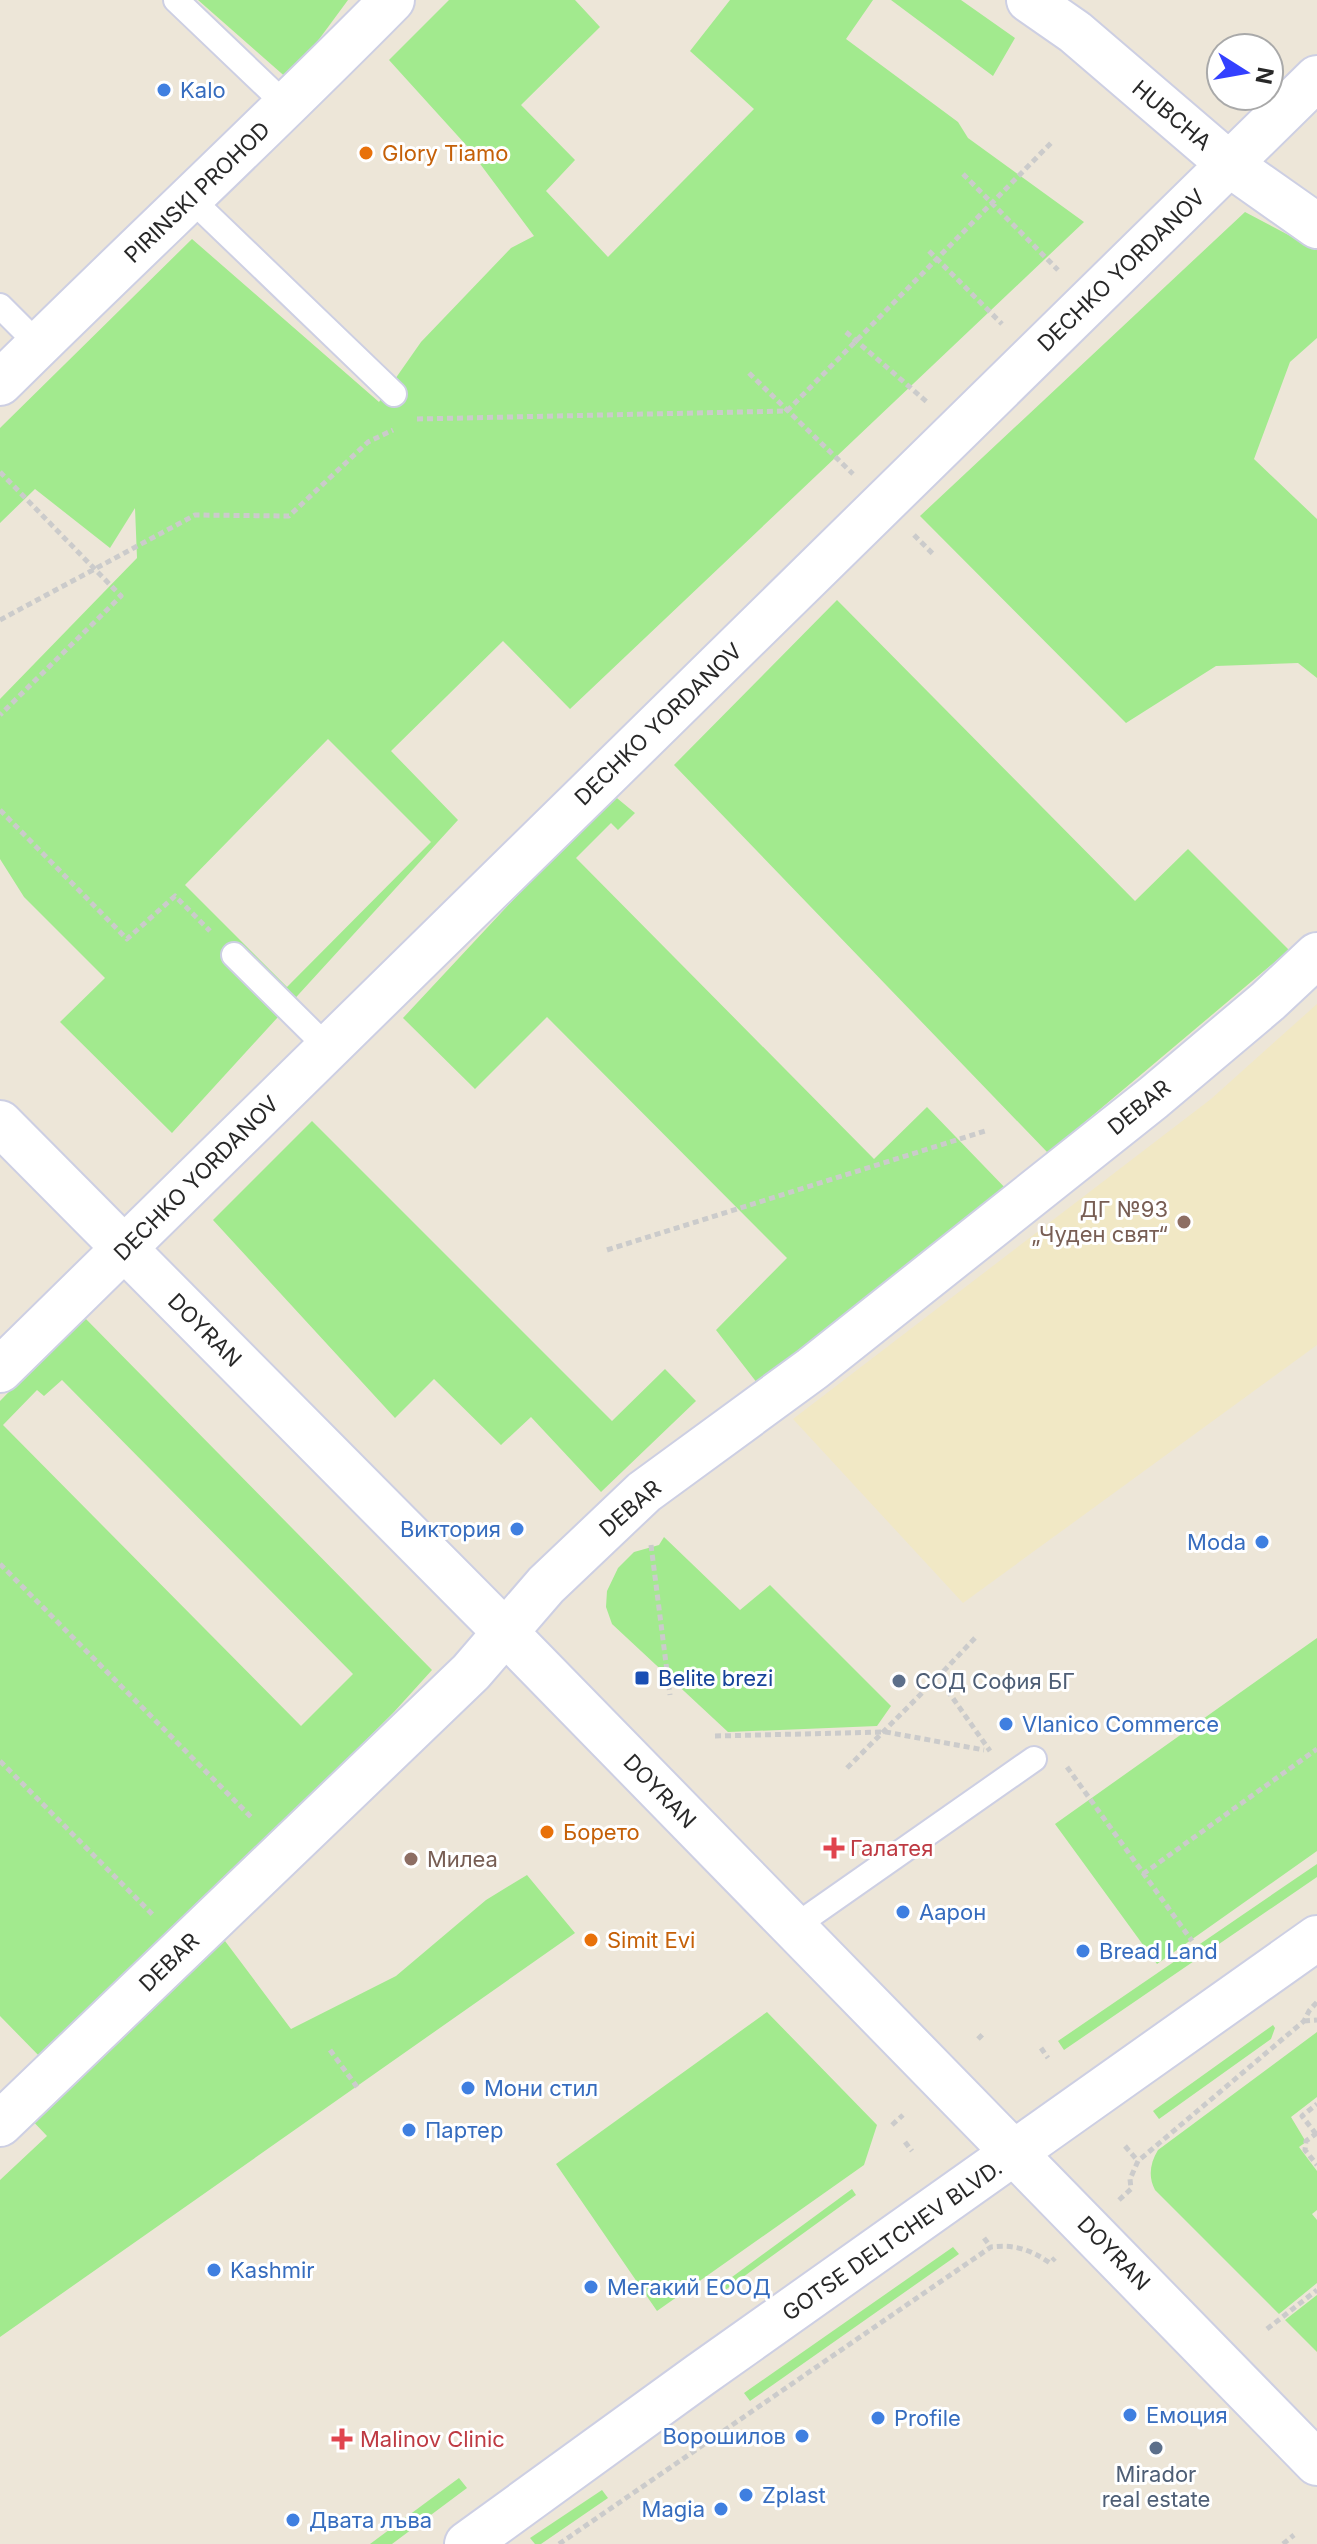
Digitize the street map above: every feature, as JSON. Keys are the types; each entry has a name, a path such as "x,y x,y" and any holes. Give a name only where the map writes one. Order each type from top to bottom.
{"street":[{"name":"PIRINSKI PROHOD","path":"0,383 189,197 287,106 392,0"},
{"name":"HUBCHA","path":"1029,0 1075,32 1229,164 1317,226"},
{"name":"DECHKO YORDANOV","path":"0,1370 1317,78"},
{"name":"DEBAR","path":"0,2124 471,1672 546,1585 644,1492 812,1369 1153,1098 1268,1001 1317,955"},
{"name":"DOYRAN","path":"0,1123 1017,2152 1317,2463"},
{"name":"GOTSE DELTCHEV BLVD.","path":"467,2544 1317,1938"}],"lane":[{"path":"176,0 287,106"},
{"path":"189,197 394,394"},
{"path":"0,306 39,345"},
{"path":"234,955 328,1048"},
{"path":"794,1927 1034,1759"}],"path":[{"path":"0,620 195,515 289,516 368,442 419,418 787,411 1051,143"},
{"path":"963,174 1089,301"},
{"path":"929,251 1034,356"},
{"path":"846,332 958,430"},
{"path":"749,373 883,504"},
{"path":"0,472 121,596 0,715"},
{"path":"0,810 127,939 175,896 234,955"},
{"path":"607,1250 988,1130"},
{"path":"644,1492 670,1695"},
{"path":"0,1564 285,1850"},
{"path":"847,1768 886,1732 975,1638"},
{"path":"938,1677 990,1751"},
{"path":"715,1736 886,1732 1034,1759"},
{"path":"1143,1874 1317,1750"},
{"path":"1061,1759 1192,1941"},
{"path":"0,1761 158,1920"},
{"path":"1123,2197 1131,2189 1130,2179 1138,2161 1304,2021 1317,2002"},
{"path":"1304,2021 1317,2020"},
{"path":"1041,2048 1048,2058"},
{"path":"330,2050 357,2087"},
{"path":"1317,2104 1302,2116 1316,2134 1306,2141 1305,2150 1317,2165"},
{"path":"892,2125 903,2115"},
{"path":"905,2142 912,2151"},
{"path":"1125,2146 1138,2161"},
{"path":"984,2238 991,2247"},
{"path":"559,2544 991,2247 1008,2245 1033,2252 1050,2263"},
{"path":"1267,2329 1317,2290"},
{"path":"1283,2544 1294,2535"}],"shaded area":[{"name":"ДГ №93 „Чуден свят“","path":"1317,1004 1317,1345 963,1603 793,1419 1211,1099"}],"green space":[{"path":"198,0 348,0 289,80"},
{"path":"449,0 575,0 600,27 521,105 575,160 546,191 608,257 754,109 690,51 730,0 873,0 846,39 958,122 968,138 1084,222 570,709 503,641 391,751 458,820 172,1133 60,1022 105,978 24,897 0,859 0,699 137,558 135,508 110,548 35,489 0,523 0,428 192,239 379,402 421,342 511,248 534,236 466,145 389,60","holes":["328,739 431,842 287,987 185,885"]},
{"path":"891,0 961,0 1015,38 993,76"},
{"path":"1245,212 1317,250 1317,338 1290,362 1254,459 1317,519 1317,678 1298,663 1216,666 1126,723 920,516"},
{"path":"837,600 1135,901 1188,849 1289,950 1048,1153 674,765"},
{"path":"612,794 635,813 618,830 611,823 576,858 874,1159 927,1107 1010,1193 761,1388 716,1330 787,1258 547,1017 475,1089 403,1018"},
{"path":"312,1121 612,1421 665,1369 696,1401 601,1492 531,1417 501,1445 434,1379 395,1418 213,1220"},
{"path":"83,1316 432,1670 394,1712 45,2062 0,2016 0,1401","holes":["62,1380 353,1674 301,1726 3,1425 37,1390 44,1396"]},
{"path":"664,1537 740,1610 770,1585 891,1706 877,1726 728,1732 612,1624 606,1607 607,1591 618,1568 634,1552 659,1545"},
{"path":"1317,1638 1317,1851 1157,1964 1055,1824"},
{"path":"1317,1864 1317,1877 1064,2050 1058,2041"},
{"path":"527,1875 575,1933 0,2337 0,2180 47,2136 27,2115 219,1933 291,2029 396,1976 486,1900"},
{"path":"767,2012 877,2125 864,2165 657,2311 556,2164"},
{"path":"1273,2025 1275,2028 1271,2039 1159,2119 1153,2111"},
{"path":"1317,2032 1317,2097 1291,2117 1306,2142 1299,2147 1317,2171 1317,2210 1312,2214 1317,2220 1317,2283 1279,2314 1155,2190 1151,2170 1158,2150"},
{"path":"852,2189 856,2195 717,2296 713,2291"},
{"path":"953,2247 959,2254 750,2401 744,2393"},
{"path":"1317,2295 1317,2352 1285,2320"},
{"path":"459,2478 467,2488 392,2544 370,2544"},
{"path":"602,2490 608,2498 541,2544 535,2544 530,2538"}],"place":[{"name":"Kalo","path":"164,90"},
{"name":"Glory Tiamo","path":"366,153"},
{"name":"ДГ №93 „Чуден свят“","path":"1184,1222"},
{"name":"Виктория","path":"517,1529"},
{"name":"Moda","path":"1262,1542"},
{"name":"Belite brezi","path":"642,1678"},
{"name":"СОД София БГ","path":"899,1681"},
{"name":"Vlanico Commerce","path":"1006,1724"},
{"name":"Борето","path":"547,1832"},
{"name":"Галатея","path":"834,1848"},
{"name":"Милеа","path":"411,1859"},
{"name":"Аарон","path":"903,1912"},
{"name":"Simit Evi","path":"591,1940"},
{"name":"Bread Land","path":"1083,1951"},
{"name":"Мони стил","path":"468,2088"},
{"name":"Партер","path":"409,2130"},
{"name":"Kashmir","path":"214,2270"},
{"name":"Мегакий ЕООД","path":"591,2287"},
{"name":"Емоция","path":"1130,2415"},
{"name":"Profile","path":"878,2418"},
{"name":"Ворошилов","path":"802,2436"},
{"name":"Malinov Clinic","path":"342,2439"},
{"name":"Mirador real estate","path":"1156,2448"},
{"name":"Zplast","path":"746,2495"},
{"name":"Magia","path":"721,2509"},
{"name":"Двата лъва","path":"293,2520"}]}
